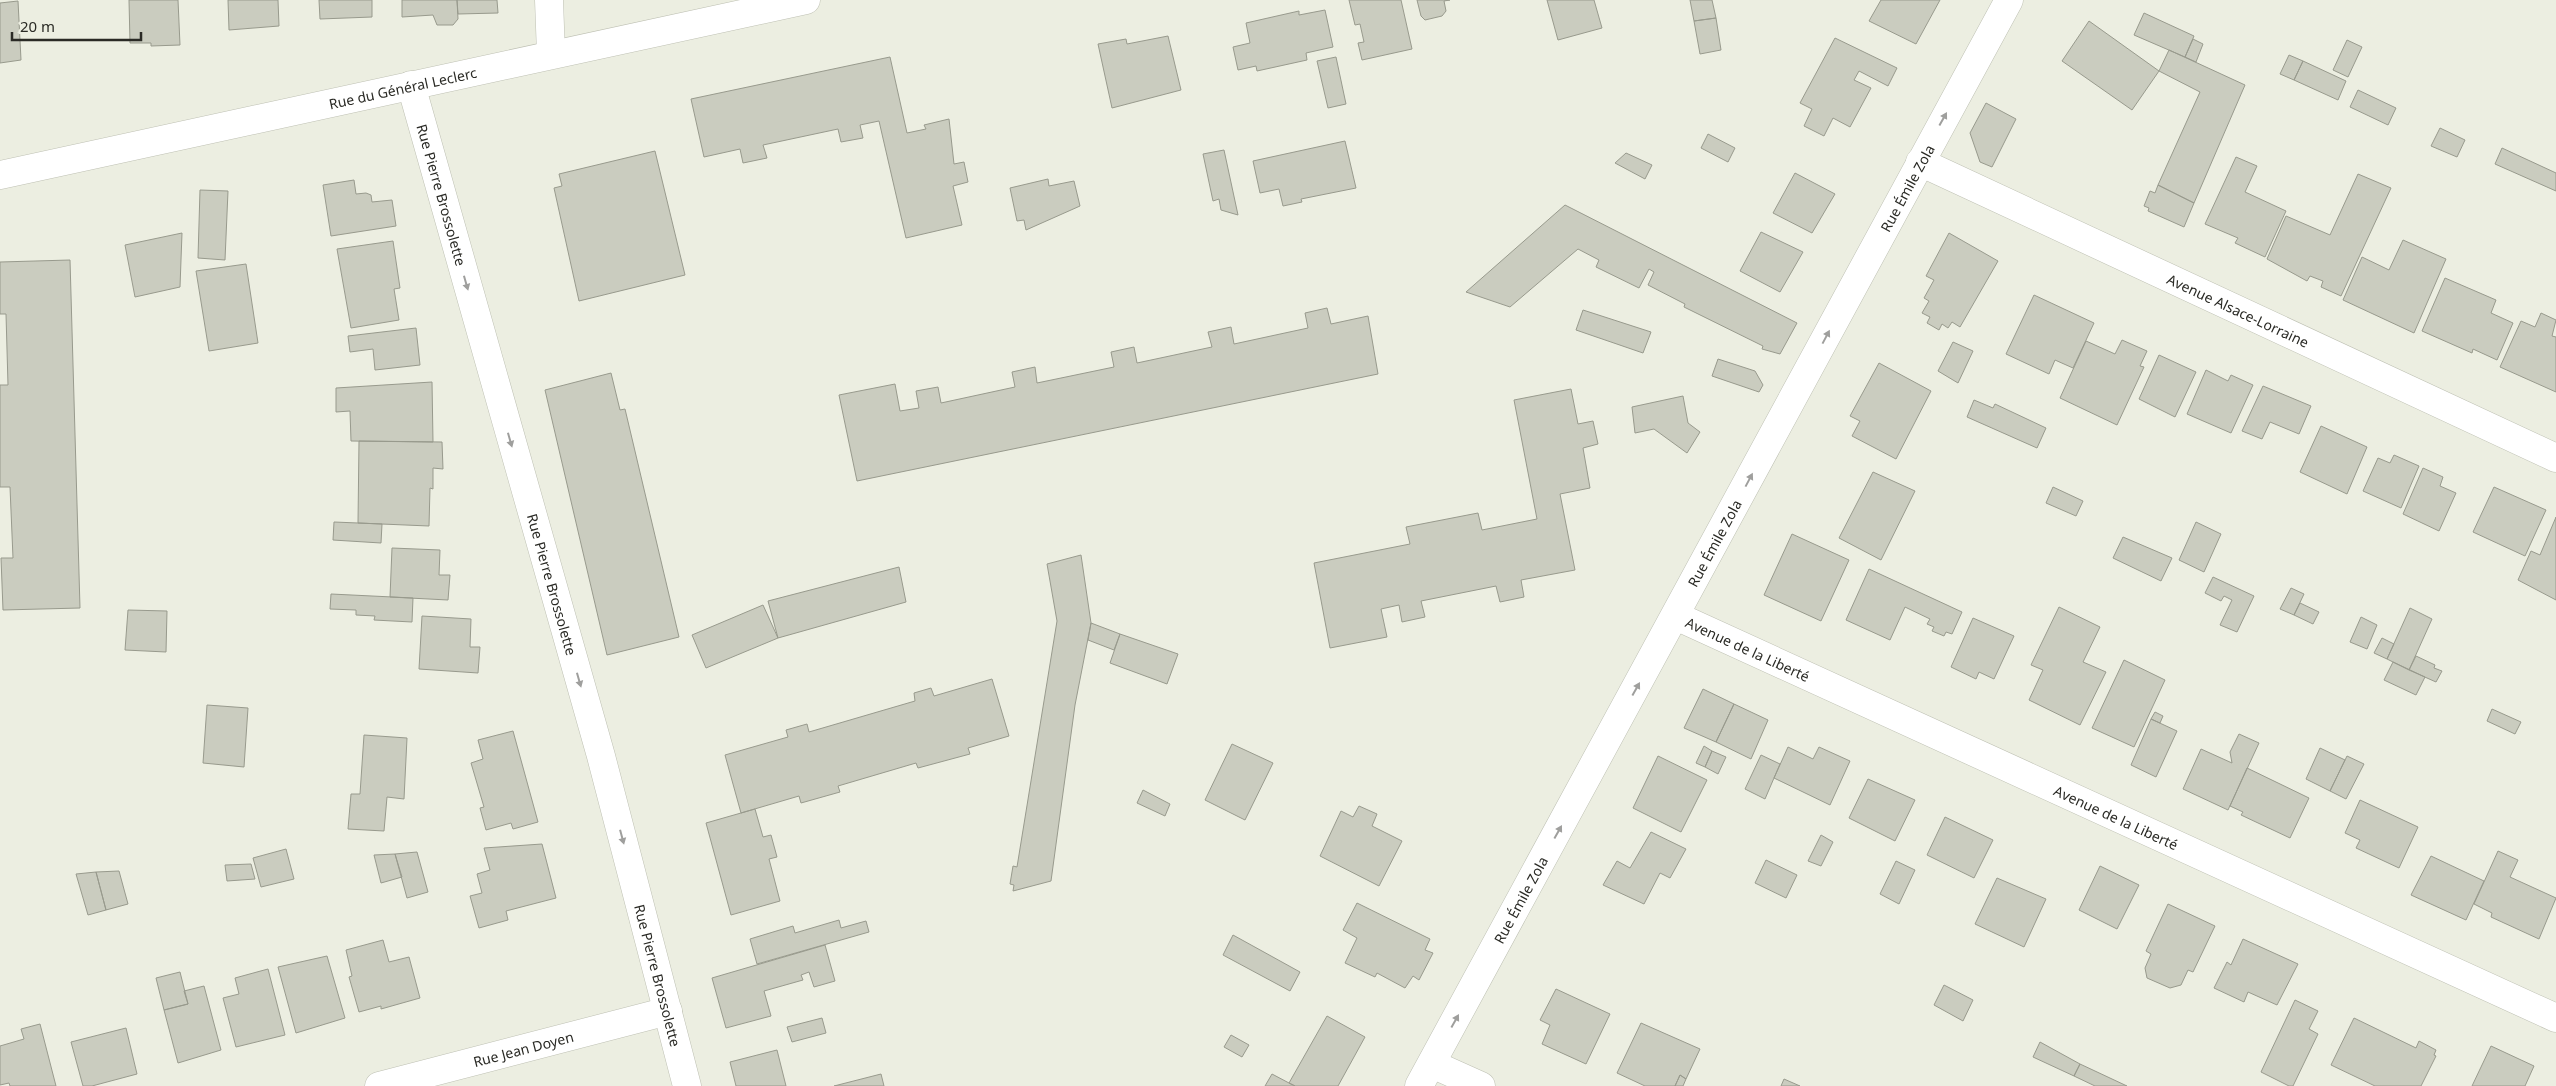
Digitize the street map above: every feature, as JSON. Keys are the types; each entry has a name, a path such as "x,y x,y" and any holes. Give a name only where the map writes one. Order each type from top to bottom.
{"street":[{"path":"549,0 551,54"},
{"name":"Rue du Général Leclerc","path":"0,175 806,0"},
{"name":"Rue Émile Zola","path":"1425,1075 2009,0"},
{"name":"Rue Pierre Brossolette","path":"411,85 601,756 687,1086"},
{"name":"Avenue Alsace-Lorraine","path":"1920,162 2556,458"},
{"name":"Avenue de la Liberté","path":"1676,616 2556,1018"},
{"name":"Rue Jean Doyen","path":"379,1086 668,1011"},
{"path":"1425,1075 1481,1086"}],"building":[{"path":"129,0 178,0 180,45 151,46 151,43 130,43"},
{"path":"228,0 278,0 279,26 229,30"},
{"path":"319,0 372,0 372,17 320,19"},
{"path":"402,0 457,0 458,19 453,25 437,25 433,15 402,17"},
{"path":"457,0 497,0 498,13 458,14"},
{"path":"1349,0 1401,0 1412,49 1362,60 1358,43 1364,42 1360,24 1355,25"},
{"path":"1417,0 1450,0 1444,1 1446,11 1442,16 1425,20 1421,16"},
{"path":"1547,0 1594,0 1602,28 1558,40"},
{"path":"1690,0 1712,0 1716,18 1694,21"},
{"path":"1881,0 1940,0 1916,44 1869,21"},
{"path":"18,1 21,60 0,63 0,3"},
{"path":"1325,10 1333,47 1306,53 1307,60 1257,71 1256,66 1238,70 1233,47 1250,43 1246,23 1299,11 1299,15"},
{"path":"2144,13 2194,36 2185,57 2134,35"},
{"path":"1716,18 1721,50 1700,54 1694,21"},
{"path":"2089,21 2159,71 2132,110 2062,61"},
{"path":"1168,36 1181,90 1112,108 1098,44 1126,39 1127,44"},
{"path":"1835,38 1897,68 1888,86 1859,71 1854,80 1871,88 1850,127 1833,118 1824,136 1804,126 1812,109 1800,103"},
{"path":"2193,39 2203,44 2196,62 2185,57"},
{"path":"2347,40 2362,47 2348,77 2333,70"},
{"path":"2169,50 2245,85 2194,203 2158,185 2200,92 2159,71"},
{"path":"2289,55 2303,61 2294,80 2280,74"},
{"path":"890,57 907,133 926,129 924,125 949,119 954,164 964,162 968,182 953,186 962,225 906,238 879,121 860,125 863,138 841,142 838,129 763,145 767,158 743,163 740,149 704,157 691,99"},
{"path":"1336,57 1346,104 1328,108 1317,61"},
{"path":"2303,61 2346,81 2338,100 2294,80"},
{"path":"2358,90 2396,108 2388,125 2350,107"},
{"path":"1986,103 2016,119 1992,167 1980,162 1970,133"},
{"path":"2440,128 2465,140 2457,157 2431,146"},
{"path":"1708,134 1735,148 1728,162 1701,148"},
{"path":"1345,141 1356,188 1301,199 1302,202 1283,206 1279,189 1260,193 1253,161"},
{"path":"2502,148 2556,173 2556,191 2495,164"},
{"path":"1224,150 1238,215 1221,210 1219,199 1213,201 1203,154"},
{"path":"655,151 685,275 579,301 554,188 562,186 559,174"},
{"path":"1626,153 1652,165 1645,179 1615,163"},
{"path":"2236,157 2257,166 2245,192 2286,211 2265,257 2235,243 2238,238 2205,224"},
{"path":"1795,173 1835,194 1812,233 1773,213"},
{"path":"2358,174 2391,188 2341,296 2321,287 2323,281 2310,276 2307,281 2267,259 2286,216 2330,235"},
{"path":"1048,179 1049,186 1074,181 1080,206 1026,230 1024,220 1017,221 1010,188"},
{"path":"354,180 356,194 366,193 371,195 372,202 392,200 396,226 331,236 323,185"},
{"path":"2158,185 2194,203 2184,227 2148,211 2149,208 2144,206 2150,191 2155,193"},
{"path":"200,190 228,191 225,260 198,258"},
{"path":"1565,205 1797,323 1780,354 1762,349 1763,346 1684,307 1685,304 1648,285 1654,272 1649,269 1639,288 1596,267 1599,260 1578,249 1510,307 1466,292"},
{"path":"1761,232 1803,252 1780,292 1740,271"},
{"path":"182,233 180,287 135,297 125,245"},
{"path":"1949,233 1998,261 1960,327 1952,322 1948,328 1942,324 1939,330 1927,323 1930,317 1922,313 1929,301 1924,298 1934,280 1926,276"},
{"path":"2403,240 2446,259 2414,333 2343,300 2362,257 2389,270"},
{"path":"393,241 400,288 394,289 399,320 351,328 337,249"},
{"path":"70,260 80,608 3,610 1,558 13,558 10,487 0,487 0,385 8,385 6,314 0,314 0,262"},
{"path":"246,264 258,343 209,351 196,271"},
{"path":"2445,278 2496,300 2491,313 2513,323 2497,360 2473,349 2472,353 2422,331"},
{"path":"2034,295 2094,323 2073,368 2055,360 2049,374 2006,354"},
{"path":"1327,308 1331,324 1368,316 1378,374 857,481 839,395 895,384 900,411 919,408 916,391 938,387 941,403 1015,387 1012,372 1035,367 1037,383 1114,367 1111,352 1134,347 1137,363 1212,347 1208,332 1231,327 1234,344 1308,328 1305,313"},
{"path":"1583,310 1651,332 1643,353 1576,330"},
{"path":"2541,313 2556,320 2552,336 2556,337 2556,392 2500,367 2521,321 2535,327"},
{"path":"416,328 420,365 375,370 373,349 350,352 348,336"},
{"path":"2122,340 2147,351 2140,366 2144,367 2117,425 2060,398 2086,341 2115,354"},
{"path":"1953,342 1973,351 1958,383 1938,371"},
{"path":"2159,355 2196,372 2175,417 2139,399"},
{"path":"1718,359 1755,371 1763,385 1759,392 1712,376"},
{"path":"1879,363 1931,391 1896,459 1852,436 1860,421 1850,416"},
{"path":"2206,370 2228,381 2231,375 2253,385 2231,433 2187,414"},
{"path":"611,373 620,410 625,409 679,637 607,655 545,390"},
{"path":"432,382 433,442 351,441 350,411 336,412 336,388"},
{"path":"2263,386 2311,406 2299,434 2270,422 2262,439 2242,431"},
{"path":"1571,389 1578,424 1593,421 1598,444 1583,448 1590,488 1560,494 1575,570 1521,580 1524,597 1500,602 1496,586 1421,601 1425,617 1402,622 1399,605 1381,609 1387,637 1330,648 1314,563 1410,544 1406,527 1478,513 1482,530 1537,519 1514,400"},
{"path":"1683,396 1688,423 1700,432 1687,453 1654,429 1635,433 1632,407"},
{"path":"1974,400 1993,408 1995,404 2046,428 2037,448 1967,417"},
{"path":"2321,426 2367,447 2347,494 2300,472"},
{"path":"359,441 442,442 443,469 433,468 433,489 430,488 429,526 358,523"},
{"path":"2394,455 2419,466 2401,508 2363,491 2378,458 2390,463"},
{"path":"2423,468 2443,477 2440,486 2456,493 2439,531 2403,514"},
{"path":"1873,472 1915,491 1881,560 1839,538"},
{"path":"2053,487 2083,501 2076,516 2046,503"},
{"path":"2494,487 2546,510 2525,556 2473,532"},
{"path":"2556,517 2556,600 2518,580 2531,551 2540,555"},
{"path":"334,522 382,524 381,543 333,540"},
{"path":"2196,522 2221,534 2204,572 2179,560"},
{"path":"1792,534 1849,560 1821,621 1764,595"},
{"path":"2123,537 2172,558 2161,581 2113,558"},
{"path":"392,548 440,550 439,575 450,575 448,600 390,597"},
{"path":"1081,555 1091,623 1075,705 1051,881 1013,891 1014,885 1010,884 1013,866 1017,867 1057,621 1047,564"},
{"path":"899,567 906,602 778,638 768,601"},
{"path":"1869,569 1962,612 1952,634 1946,632 1944,636 1932,631 1934,627 1927,624 1930,619 1905,607 1890,640 1846,620"},
{"path":"2213,577 2254,596 2237,632 2220,625 2232,600 2224,596 2221,601 2205,593"},
{"path":"2291,588 2304,594 2294,615 2280,609"},
{"path":"331,594 413,598 412,622 374,620 375,616 356,615 356,610 330,609"},
{"path":"2300,603 2319,612 2313,624 2294,615"},
{"path":"763,605 778,638 706,668 692,635"},
{"path":"2059,607 2100,627 2083,662 2106,672 2080,725 2029,700 2043,670 2031,665"},
{"path":"2410,608 2432,619 2409,670 2387,659"},
{"path":"128,610 167,611 166,652 125,650"},
{"path":"422,616 471,619 470,647 480,647 478,673 419,669"},
{"path":"2361,617 2377,625 2367,649 2350,642"},
{"path":"1973,618 2014,636 1994,679 1979,672 1976,679 1951,667"},
{"path":"1091,623 1120,634 1114,650 1088,640"},
{"path":"1120,634 1178,654 1167,684 1110,663"},
{"path":"2382,638 2394,644 2387,659 2374,653"},
{"path":"2416,656 2435,665 2434,668 2442,671 2436,682 2409,670"},
{"path":"2124,660 2165,680 2134,747 2092,728"},
{"path":"2393,662 2425,677 2416,695 2384,680"},
{"path":"992,679 1009,736 968,748 970,754 918,768 916,763 838,786 840,792 801,803 799,796 741,813 725,755 788,737 786,730 807,724 809,732 915,701 914,693 931,688 934,696"},
{"path":"1703,689 1734,704 1716,742 1684,728"},
{"path":"1734,704 1768,720 1751,759 1716,742"},
{"path":"207,705 248,708 244,767 203,763"},
{"path":"2492,709 2521,722 2515,734 2487,721"},
{"path":"2155,712 2163,716 2160,723 2151,719"},
{"path":"2151,719 2177,731 2156,777 2131,765"},
{"path":"513,731 538,822 513,829 511,823 486,830 480,808 484,807 471,763 483,759 478,740"},
{"path":"2239,734 2259,743 2228,810 2183,789 2201,749 2232,763 2230,752"},
{"path":"364,735 407,738 404,799 387,797 384,831 348,829 351,794 360,794"},
{"path":"1232,744 1273,763 1245,820 1205,800"},
{"path":"1704,746 1712,751 1705,767 1696,763"},
{"path":"1788,747 1813,759 1819,747 1850,761 1830,805 1774,778"},
{"path":"2320,748 2345,760 2330,791 2306,779"},
{"path":"1712,751 1726,757 1718,774 1705,767"},
{"path":"1761,755 1780,764 1765,799 1745,789"},
{"path":"1658,756 1707,780 1681,832 1633,808"},
{"path":"2347,756 2364,764 2346,799 2330,791"},
{"path":"2247,768 2309,798 2290,838 2241,815 2243,812 2230,806"},
{"path":"1868,779 1915,800 1895,841 1849,818"},
{"path":"1143,790 1170,804 1165,816 1137,803"},
{"path":"2360,800 2418,827 2399,868 2356,848 2360,840 2345,833"},
{"path":"1359,806 1377,814 1372,826 1402,841 1379,886 1320,856 1341,811 1353,817"},
{"path":"755,809 763,837 771,835 777,857 769,859 780,901 731,915 706,823"},
{"path":"1945,817 1993,840 1974,878 1927,855"},
{"path":"1651,832 1686,849 1670,878 1660,873 1644,904 1603,885 1617,861 1630,868"},
{"path":"1821,835 1833,842 1821,866 1808,861"},
{"path":"542,844 556,898 506,911 508,920 479,928 470,896 482,893 477,874 490,870 484,848"},
{"path":"286,849 294,879 261,887 253,858"},
{"path":"2498,851 2518,860 2510,877 2556,898 2539,939 2491,917 2492,913 2474,904"},
{"path":"417,852 428,892 407,898 395,854"},
{"path":"395,854 402,877 381,883 374,855"},
{"path":"2431,856 2484,881 2466,920 2411,895"},
{"path":"1766,860 1797,875 1786,898 1755,883"},
{"path":"1896,861 1915,870 1899,904 1880,894"},
{"path":"251,864 255,879 227,881 225,865"},
{"path":"2100,866 2139,885 2117,929 2079,910"},
{"path":"119,871 128,904 106,910 96,872"},
{"path":"96,872 106,910 88,915 76,874"},
{"path":"1997,878 2046,899 2024,947 1975,924"},
{"path":"1357,903 1430,939 1425,950 1433,953 1419,980 1413,976 1405,988 1377,973 1375,977 1345,963 1357,938 1343,930"},
{"path":"2168,904 2215,926 2193,972 2188,970 2181,985 2170,988 2147,978 2145,968 2151,954 2146,951"},
{"path":"839,920 841,928 866,921 869,932 757,964 750,939 793,926 795,933"},
{"path":"1233,935 1300,972 1290,991 1223,955"},
{"path":"2243,939 2298,964 2277,1005 2248,992 2244,1002 2214,988 2227,962 2231,965"},
{"path":"383,940 389,962 409,957 420,998 381,1009 381,1006 359,1012 349,977 352,976 346,950"},
{"path":"825,945 835,981 814,987 809,972 801,975 803,980 764,991 771,1016 726,1028 712,978"},
{"path":"327,956 345,1018 296,1033 278,967"},
{"path":"268,969 285,1035 236,1047 223,998 239,994 235,978"},
{"path":"180,972 188,1004 164,1010 156,978"},
{"path":"1944,985 1973,1000 1963,1021 1934,1005"},
{"path":"204,986 221,1050 178,1063 164,1010 188,1004 184,991"},
{"path":"1556,989 1610,1014 1586,1064 1542,1044 1550,1025 1540,1020"},
{"path":"2295,1000 2318,1011 2309,1029 2318,1034 2293,1086 2289,1086 2261,1072"},
{"path":"1327,1016 1365,1037 1338,1086 1295,1086 1289,1083"},
{"path":"822,1018 826,1033 792,1042 787,1027"},
{"path":"2354,1018 2416,1048 2419,1041 2436,1050 2434,1055 2436,1056 2421,1086 2375,1086 2331,1065"},
{"path":"1641,1023 1700,1049 1686,1079 1680,1075 1675,1086 1645,1086 1617,1073"},
{"path":"40,1024 56,1086 10,1086 9,1083 0,1085 0,1046 24,1039 21,1029"},
{"path":"126,1028 137,1074 92,1086 83,1086 71,1042"},
{"path":"1231,1035 1249,1045 1242,1057 1224,1047"},
{"path":"2040,1042 2080,1064 2074,1076 2033,1057"},
{"path":"2491,1046 2534,1066 2525,1086 2472,1086"},
{"path":"777,1050 786,1086 736,1086 730,1062"},
{"path":"2080,1064 2127,1086 2095,1086 2074,1076"},
{"path":"881,1074 884,1086 834,1086"},
{"path":"1272,1074 1289,1083 1295,1086 1265,1086"},
{"path":"1680,1075 1686,1079 1683,1086 1675,1086"},
{"path":"1784,1079 1800,1086 1781,1086"}]}
